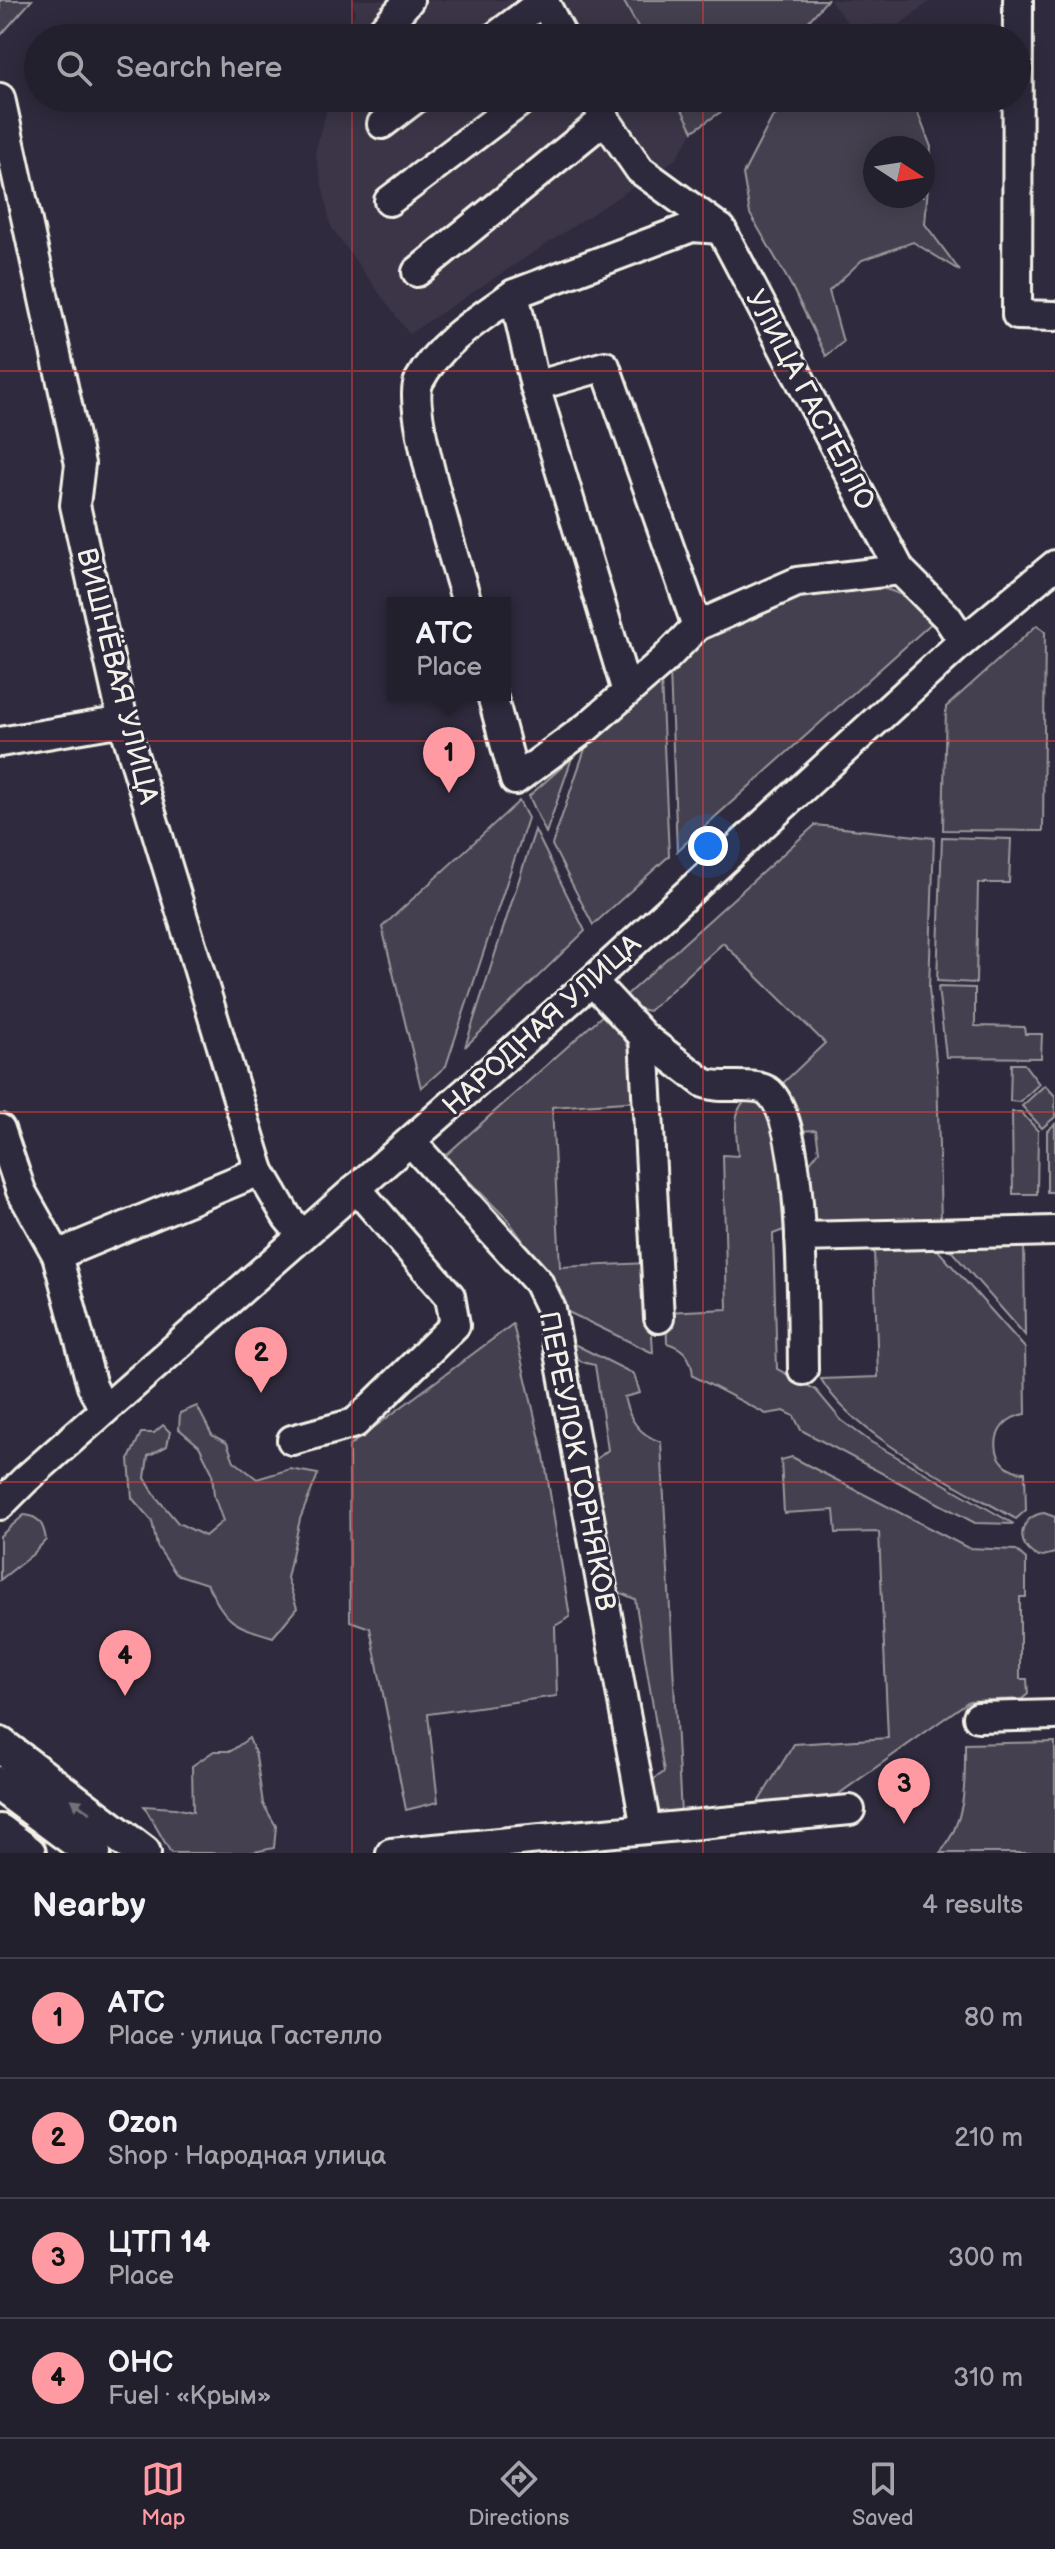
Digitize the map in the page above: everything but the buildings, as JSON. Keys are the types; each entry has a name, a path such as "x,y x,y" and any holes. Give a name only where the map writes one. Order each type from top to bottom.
{"main road":[{"path":"0,1745 143,1853"},
{"path":"0,1784 93,1853"},
{"path":"0,1832 28,1853"}],"street":[{"path":"388,24 409,0"},
{"path":"512,24 542,0 555,24"},
{"path":"1018,0 1018,24"},
{"name":"ВИШНЁВАЯ УЛИЦА","path":"0,98 80,464 75,505 123,721 260,1171 287,1217 302,1235"},
{"path":"382,124 398,112"},
{"path":"389,201 507,112"},
{"path":"417,272 595,112"},
{"path":"602,112 640,170 721,229"},
{"path":"1018,112 1017,315 1055,316"},
{"path":"465,597 418,420 417,385 434,359 471,325 514,294 692,227 721,229"},
{"name":"УЛИЦА ГАСТЕЛЛО","path":"721,229 900,570 947,617 963,641"},
{"path":"514,294 535,386 627,692"},
{"path":"535,386 605,366 697,626"},
{"name":"НАРОДНАЯ УЛИЦА","path":"25,1480 592,981 963,641 1055,565"},
{"path":"494,701 515,780 587,727 697,626 797,582 900,570"},
{"path":"0,742 123,721"},
{"path":"592,981 644,1037 704,1083 715,1088 760,1087 771,1093 784,1118 793,1148 800,1237 803,1370"},
{"path":"644,1037 659,1318"},
{"path":"0,1129 21,1191 57,1255 92,1386 104,1410"},
{"name":"ПЕРЕУЛОК ГОРНЯКОВ","path":"411,1142 538,1282 551,1309 646,1828"},
{"path":"57,1255 260,1171"},
{"path":"292,1440 355,1423 455,1325 450,1296 356,1188"},
{"path":"800,1237 1055,1231"},
{"path":"0,1497 25,1480"},
{"path":"0,1505 25,1480"},
{"path":"978,1717 1055,1715"},
{"path":"391,1853 454,1850 646,1828 850,1810"}],"shaded area":[{"path":"0,0 32,0 0,36"},
{"path":"351,0 623,0 636,24 351,24 355,10"},
{"path":"623,0 827,0 806,24 636,24"},
{"path":"830,0 932,0 900,24 848,24"},
{"path":"326,112 683,112 693,131 676,159 409,334 331,227 315,152"},
{"path":"683,112 721,112 693,131"},
{"path":"780,112 917,112 927,136 863,136 863,208 926,208 925,224 960,271 913,242 862,260 829,291 843,342 826,356 791,285 750,214 743,174 772,118"},
{"path":"838,585 891,591 911,601 935,620 677,851 670,671 725,623 784,595"},
{"path":"1037,625 1045,632 1043,831 943,830 946,707"},
{"path":"661,679 669,856 593,925 552,845 586,746"},
{"path":"572,758 546,833 529,796"},
{"path":"519,801 528,818 446,1066 421,1088 382,927"},
{"path":"815,825 934,838 929,988 937,1071 941,1222 818,1226 808,1220 805,1169 819,1151 816,1130 800,1131 782,1084 825,1043 723,943 649,1011 631,1007 623,998"},
{"path":"535,830 585,931 465,1047"},
{"path":"942,837 1011,839 1009,883 978,883 976,983 937,981"},
{"path":"938,987 975,988 975,1026 1024,1027 1025,1034 1042,1034 1041,1058 946,1057"},
{"path":"605,1013 621,1031 626,1042 639,1101 552,1107 560,1267 648,1263 653,1353 562,1309 562,1297 508,1220 446,1155"},
{"path":"1011,1064 1024,1064 1039,1084 1020,1102 1010,1101"},
{"path":"1045,1085 1055,1096 1055,1117 1042,1128 1022,1106"},
{"path":"753,1095 773,1115 789,1228 773,1234 777,1369 816,1390 841,1420 871,1442 1014,1524 975,1523 801,1430 794,1416 784,1411 766,1414 693,1376 686,1355 667,1343 666,1312 727,1309 723,1155 738,1156 737,1113 745,1100"},
{"path":"1012,1112 1021,1112 1038,1131 1037,1194 1013,1194"},
{"path":"1055,1124 1055,1192 1047,1192 1047,1131"},
{"path":"1024,1241 1025,1335 946,1245"},
{"path":"935,1247 1025,1348 1026,1414 1012,1418 1003,1426 996,1445 1004,1464 1013,1470 1025,1472 1026,1510 1016,1519 882,1440 836,1400 821,1379 878,1377 874,1249"},
{"path":"513,1324 544,1456 570,1617 555,1626 557,1696 428,1714 438,1802 406,1810 370,1628 350,1621 349,1446"},
{"path":"570,1342 634,1374 640,1393 624,1397 629,1412 641,1430 661,1442 681,1814 661,1816 651,1810 650,1782 664,1772 635,1599 616,1591 591,1471 595,1460 608,1450 595,1365 577,1359"},
{"path":"197,1406 212,1435 227,1443 234,1461 257,1479 290,1469 318,1474 300,1519 287,1578 297,1608 273,1637 232,1621 207,1584 176,1574 157,1546 152,1521 132,1498 129,1459 141,1433 154,1433 163,1425 170,1432 167,1446 148,1456 145,1478 156,1497 178,1523 205,1536 223,1521 214,1496 212,1472 199,1446 179,1429 180,1413"},
{"path":"792,1457 968,1548 1016,1550 1026,1559 1026,1597 1020,1597 1020,1679 1027,1679 1028,1694 1022,1699 969,1701 833,1798 757,1804 794,1744 888,1738 879,1532 836,1533 834,1510 784,1513 781,1460"},
{"path":"1044,1513 1055,1517 1055,1553 1039,1557 1026,1546 1022,1532 1029,1520"},
{"path":"24,1515 34,1517 40,1523 46,1540 0,1580 0,1536"},
{"path":"249,1738 256,1756 263,1804 276,1826 274,1848 249,1853 171,1853 144,1806 193,1812 192,1766 214,1751 231,1751"},
{"path":"1055,1742 1055,1853 940,1853 955,1828 963,1801 965,1744"}],"place":[{"name":"АТС","path":"449,793"},
{"name":"Ozon","path":"261,1393"},
{"name":"ОНС","path":"125,1696"},
{"name":"ЦТП 14","path":"904,1824"}]}
